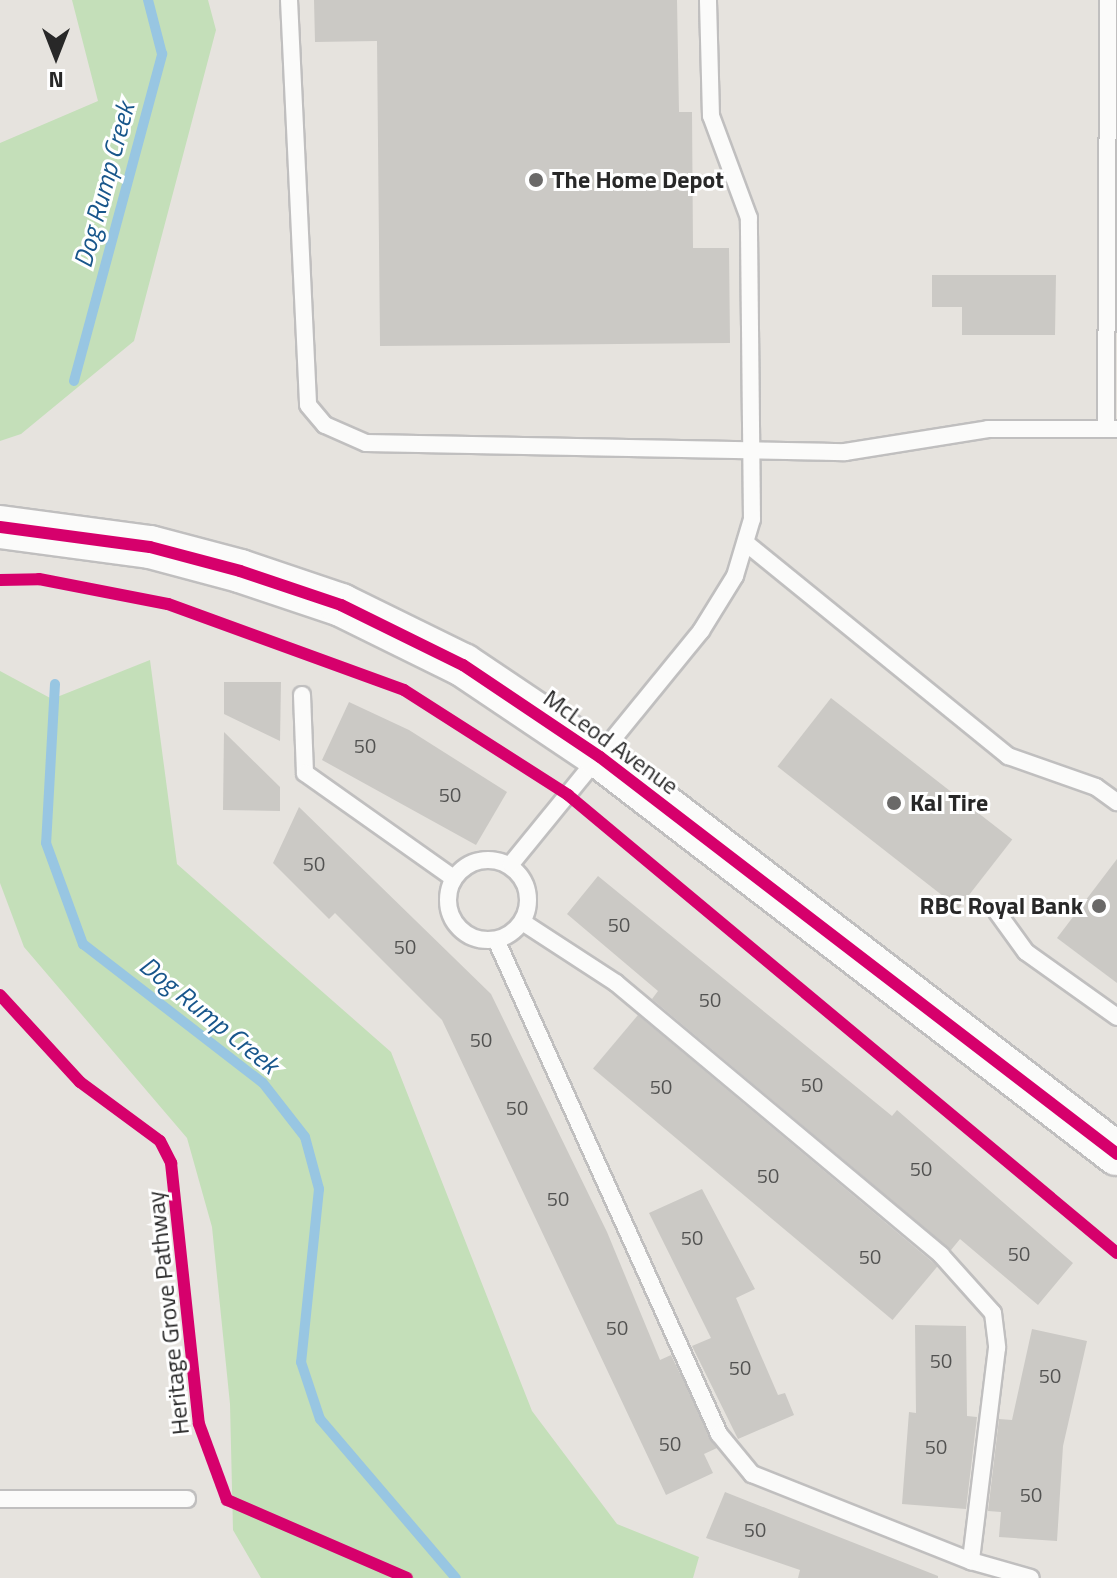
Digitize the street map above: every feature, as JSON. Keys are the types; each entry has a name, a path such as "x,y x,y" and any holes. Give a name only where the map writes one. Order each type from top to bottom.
{"street":[{"name":"McLeod Avenue","path":"0,527 150,547 341,605 463,665 600,757 1117,1154"}],"lane":[{"path":"289,0 308,405 325,425 366,443 753,452 858,451 1010,427 1111,429 1112,30 1108,0"},
{"path":"511,864 701,631 735,576 746,543 753,452 749,218 711,116 708,0"},
{"path":"746,543 1008,756 1096,787 1117,802"},
{"path":"302,695 305,773 452,877"},
{"path":"1096,787 1117,782"},
{"path":"479,858 511,864 529,891 524,923 497,942 465,936 446,909 452,877 479,858"},
{"path":"997,912 1026,952 1117,1017"},
{"path":"524,923 628,993 941,1255 993,1313 997,1348 971,1561"},
{"path":"497,942 719,1434 752,1474 971,1561 1031,1578"},
{"path":"0,1499 187,1499"}],"green space":[{"path":"72,0 208,0 216,30 134,341 21,434 0,441 0,143 98,101"},
{"path":"150,660 177,864 391,1052 532,1411 617,1524 699,1557 693,1578 261,1578 233,1530 230,1404 212,1227 187,1138 24,947 0,883 0,671 52,699"}],"building":[{"name":"The Home Depot","path":"314,0 677,0 679,112 692,112 693,248 729,248 730,343 380,346 377,41 315,42"},
{"path":"932,275 1056,275 1055,335 962,335 962,307 932,307"},
{"path":"224,682 281,682 280,741 224,714"},
{"name":"Kal Tire","path":"831,698 1012,840 959,908 777,767"},
{"path":"349,702 409,730 507,792 476,845 322,760"},
{"path":"224,732 280,787 280,811 223,810"},
{"path":"299,807 491,994 607,1232 660,1360 671,1355 717,1448 704,1454 713,1473 666,1495 442,1020 335,913 329,919 273,863"},
{"name":"RBC Royal Bank","path":"1117,859 1117,983 1057,938"},
{"path":"598,876 892,1116 897,1110 1073,1263 1038,1305 960,1239 951,1250 652,999 658,991 567,914"},
{"path":"638,1015 938,1266 893,1320 593,1069"},
{"path":"702,1189 755,1289 736,1298 778,1395 785,1393 794,1415 738,1439 692,1346 711,1338 649,1213"},
{"path":"915,1325 966,1326 967,1416 977,1417 966,1509 902,1504 909,1412 916,1413"},
{"path":"1032,1329 1087,1341 1063,1446 1057,1541 999,1537 1001,1512 988,1511 999,1419 1012,1420"},
{"path":"725,1492 938,1578 798,1578 800,1570 706,1538"}],"waterway":[{"name":"Dog Rump Creek","path":"74,381 162,54 148,0"},
{"name":"Dog Rump Creek","path":"55,684 46,843 83,944 263,1083 305,1137 319,1189 301,1362 320,1419 456,1578"}],"cycle path":[{"path":"0,527 150,547 240,571 341,605 463,665 600,757 1117,1154"},
{"path":"0,580 39,579 168,604 404,690 568,795 1117,1253"},
{"name":"Heritage Grove Pathway","path":"0,995 80,1082 160,1141 171,1163 199,1424 227,1500 407,1578"}],"place":[{"name":"The Home Depot","path":"536,180"},
{"name":"Kal Tire","path":"894,803"},
{"name":"RBC Royal Bank","path":"1099,906"}]}
